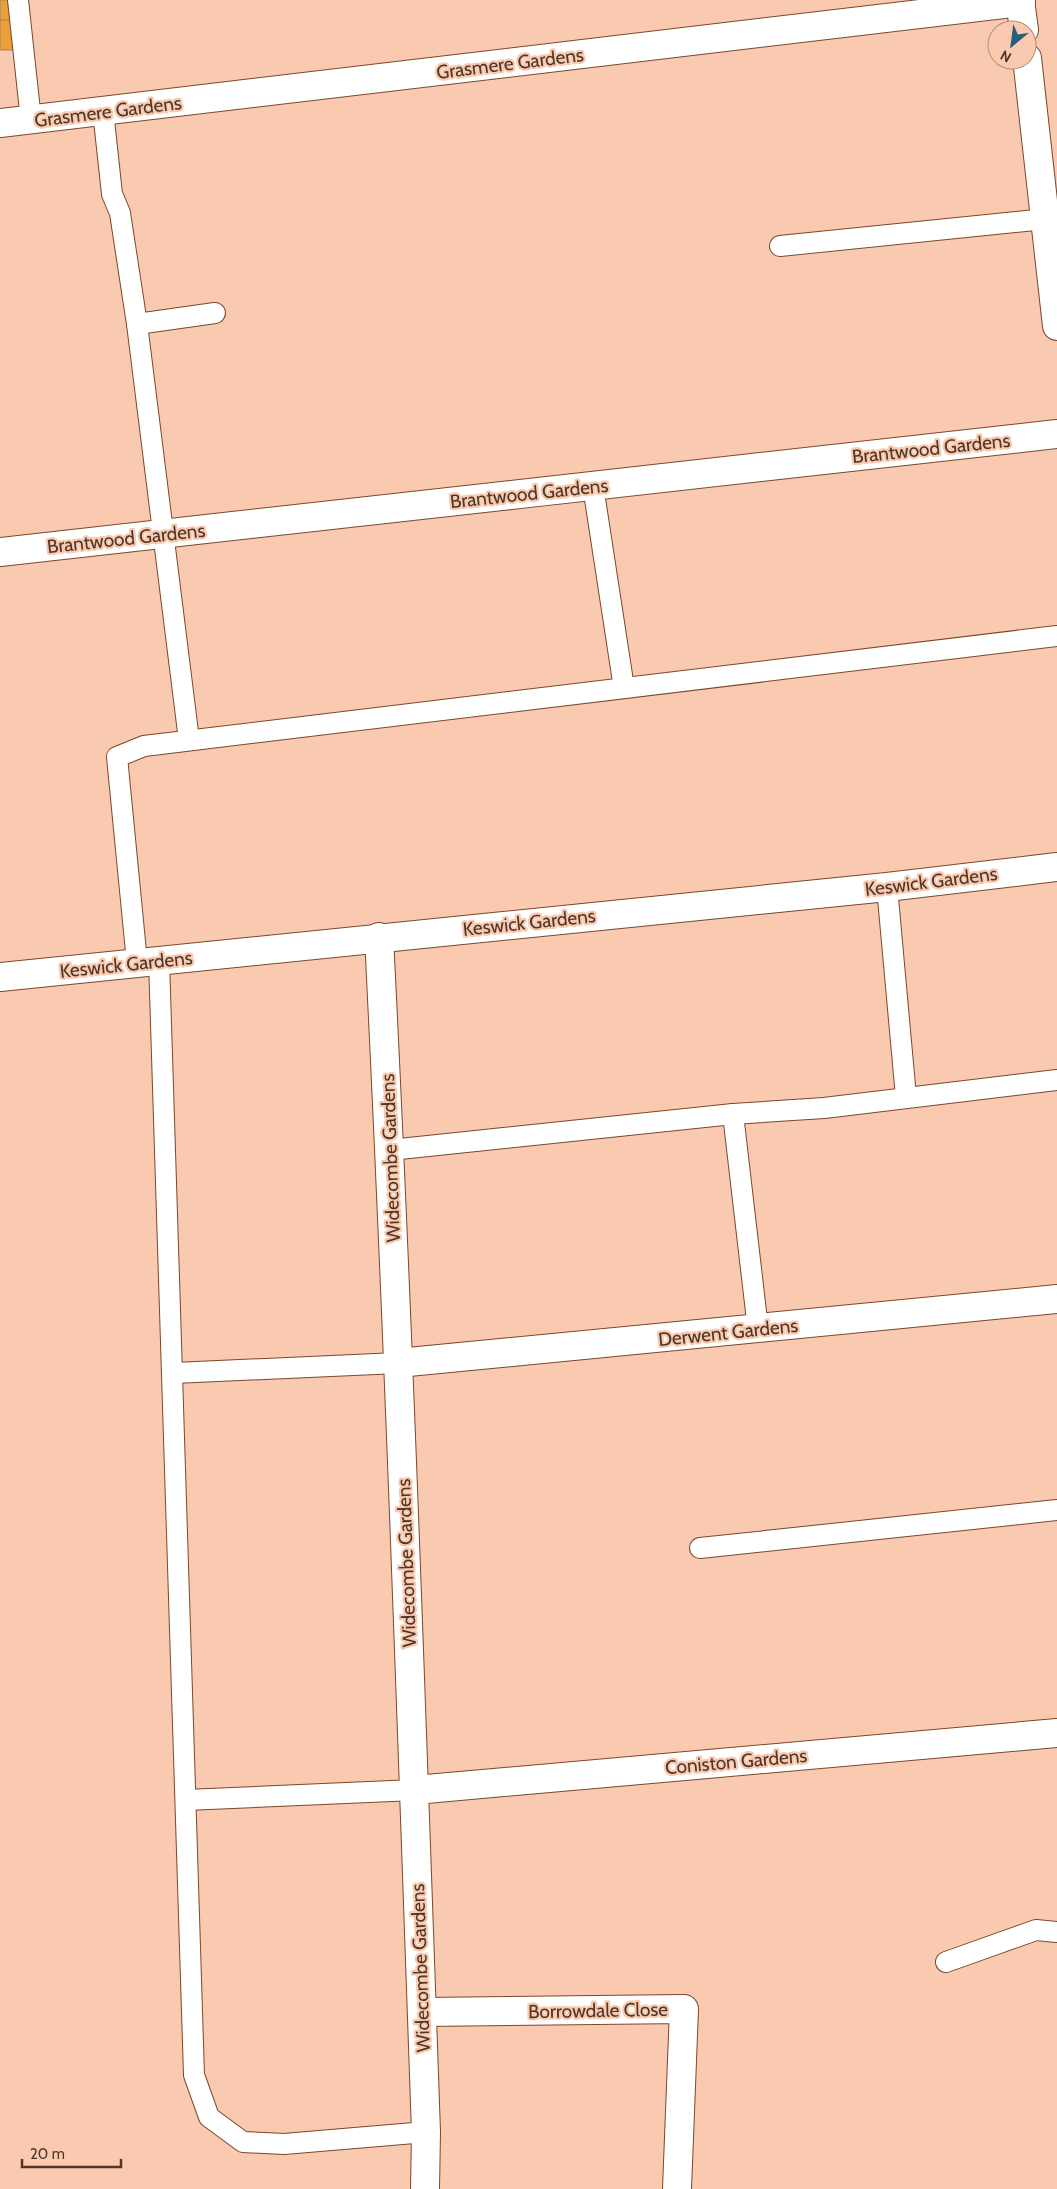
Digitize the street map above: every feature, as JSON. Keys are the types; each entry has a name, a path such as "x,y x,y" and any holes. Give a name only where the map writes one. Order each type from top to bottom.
{"street":[{"name":"Grasmere Gardens","path":"0,124 1021,1"},
{"path":"1021,1 1023,20"},
{"path":"1029,70 1049,188 1045,219 1057,326"},
{"name":"Brantwood Gardens","path":"0,552 1057,434"},
{"name":"Keswick Gardens","path":"0,977 379,937 887,887 1057,866"},
{"name":"Widecombe Gardens","path":"379,937 390,1150 415,1790 426,2132 425,2189"},
{"name":"Derwent Gardens","path":"398,1363 1057,1299"},
{"name":"Coniston Gardens","path":"415,1790 1057,1733"},
{"name":"Borrowdale Close","path":"422,2012 684,2008 677,2189"}],"lane":[{"path":"18,0 31,120"},
{"path":"104,111 112,194 120,213 136,324 189,740"},
{"path":"780,246 1045,219"},
{"path":"136,324 215,314"},
{"path":"593,486 624,688"},
{"path":"426,2132 284,2144 243,2142 209,2117 194,2075 174,1373 148,961 117,757 144,746 189,740 1057,636"},
{"path":"887,887 906,1097"},
{"path":"390,1150 733,1114 824,1108 1057,1080"},
{"path":"733,1114 758,1329"},
{"path":"174,1373 398,1363"},
{"path":"700,1548 1057,1510"},
{"path":"186,1800 415,1790"},
{"path":"946,1962 1036,1930 1057,1932"}],"building":[{"path":"0,0 9,0 11,20 0,20"},
{"path":"0,20 11,20 13,50 0,50"}]}
